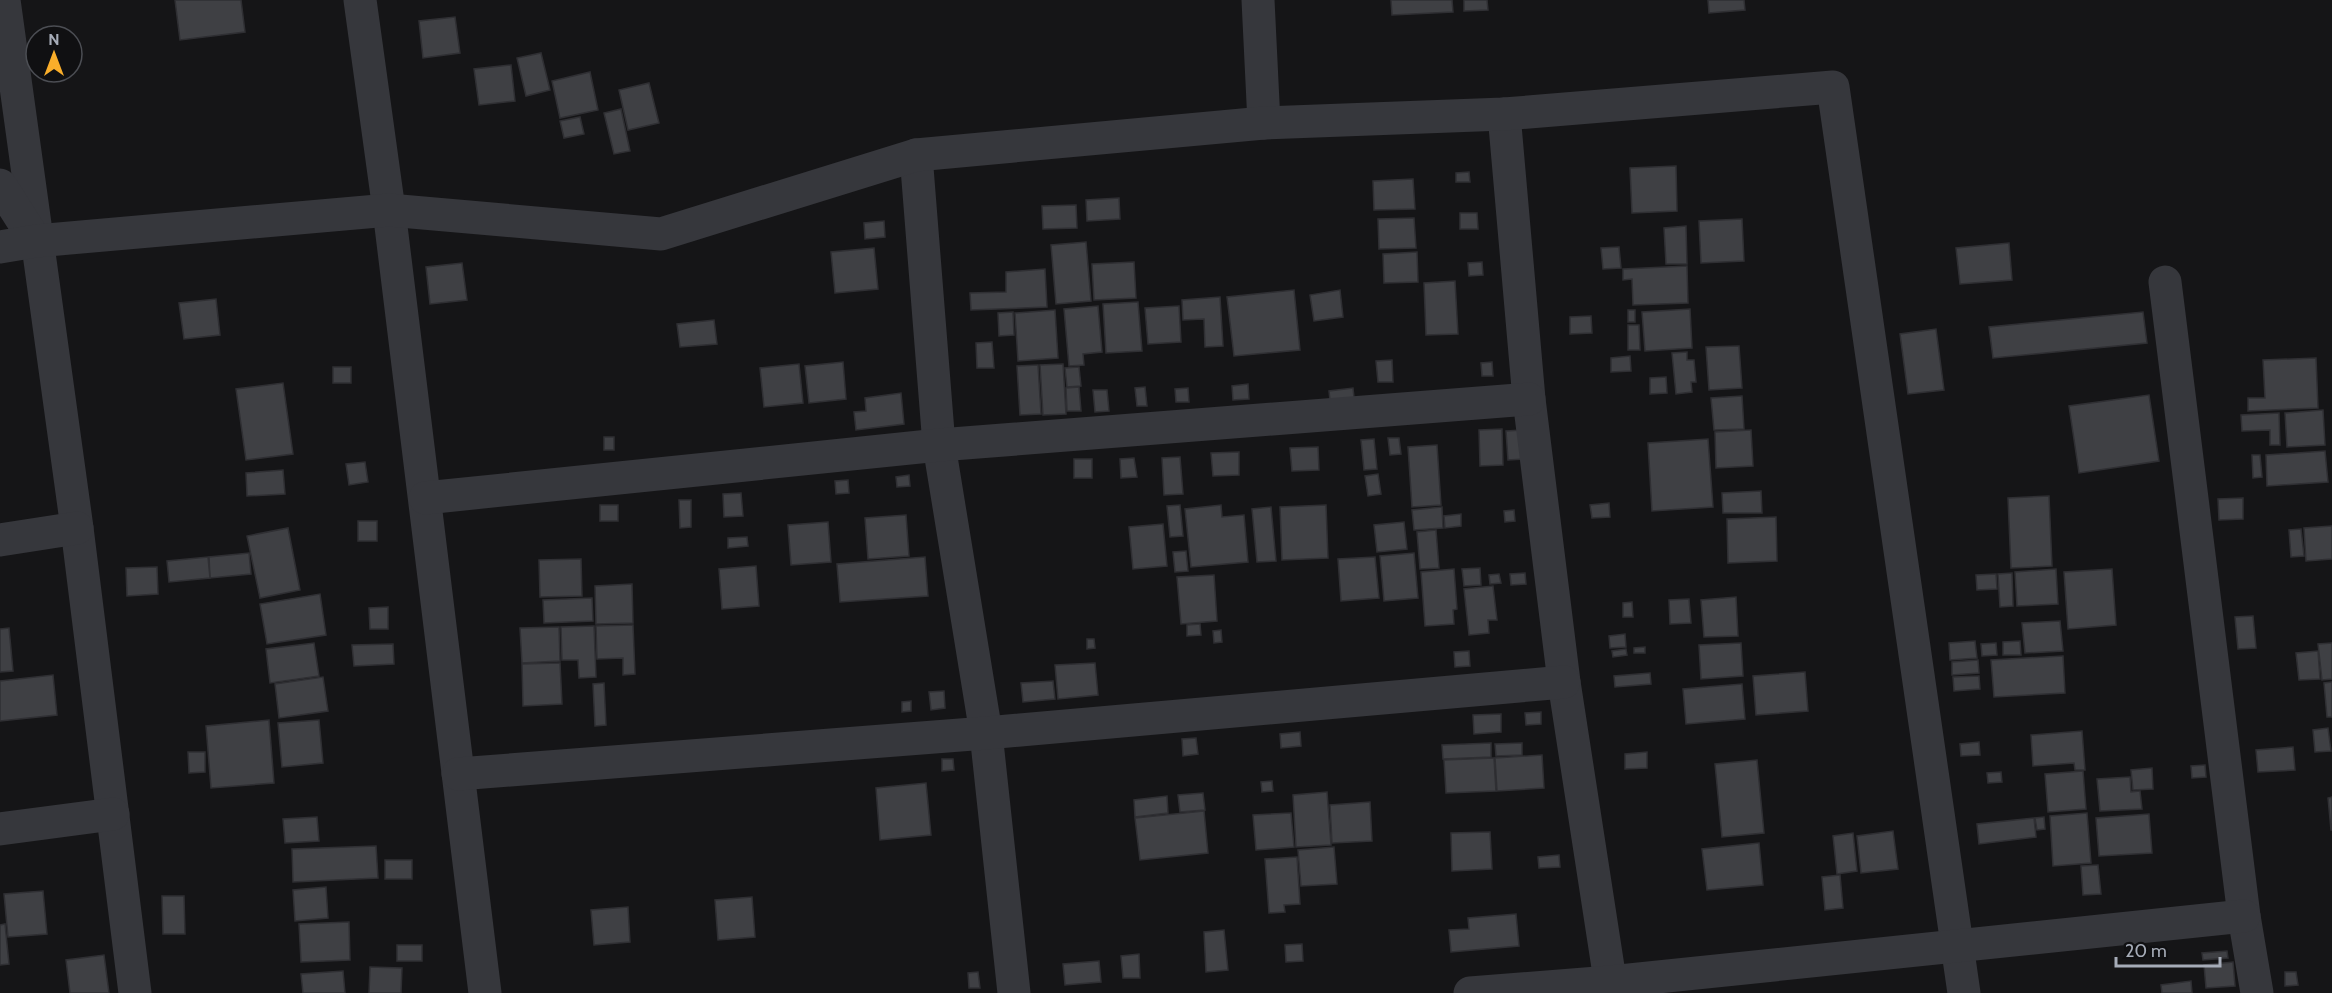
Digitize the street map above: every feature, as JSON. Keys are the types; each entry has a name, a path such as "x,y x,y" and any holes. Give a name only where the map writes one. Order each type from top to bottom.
{"street":[{"path":"4,0 77,528 135,993"},
{"path":"360,0 389,210 485,993"},
{"path":"1258,0 1264,123"},
{"path":"0,247 36,241 389,210 661,234 916,155 1264,123 1504,114 1833,87 1964,993"},
{"path":"1504,114 1529,399 1564,682 1611,987"},
{"path":"916,155 939,445 986,733 1014,993"},
{"path":"0,185 36,241"},
{"path":"2165,282 2244,916 2257,993"},
{"path":"425,498 939,445 1529,399"},
{"path":"0,540 77,528"},
{"path":"458,774 986,733 1564,682"},
{"path":"0,829 112,814"},
{"path":"1470,993 1611,987 1957,945 2244,916"}],"building":[{"path":"175,0 241,0 245,32 180,40"},
{"path":"1391,0 1452,0 1453,12 1392,15"},
{"path":"1464,0 1487,0 1488,10 1464,11"},
{"path":"1708,0 1744,0 1745,10 1709,13"},
{"path":"455,17 460,53 423,58 419,21"},
{"path":"541,53 550,90 526,96 517,58"},
{"path":"511,65 515,101 479,105 474,69"},
{"path":"590,72 598,110 560,118 552,81"},
{"path":"649,83 659,123 628,130 619,90"},
{"path":"621,109 630,151 614,154 604,113"},
{"path":"580,117 584,134 564,138 560,121"},
{"path":"1676,166 1677,211 1632,213 1630,168"},
{"path":"1469,172 1470,182 1456,182 1456,173"},
{"path":"1413,179 1415,209 1374,210 1373,181"},
{"path":"1119,198 1120,219 1087,221 1086,200"},
{"path":"1076,205 1077,228 1043,229 1042,206"},
{"path":"1460,213 1477,213 1478,229 1460,229"},
{"path":"1414,218 1416,248 1379,249 1378,219"},
{"path":"1742,219 1744,261 1701,263 1699,221"},
{"path":"884,221 885,237 865,239 864,223"},
{"path":"1686,226 1687,264 1666,264 1664,228"},
{"path":"1086,242 1091,301 1056,304 1051,245"},
{"path":"2009,243 2012,280 1960,284 1956,248"},
{"path":"1619,247 1621,268 1603,269 1601,248"},
{"path":"874,248 878,289 835,293 831,252"},
{"path":"1417,252 1418,282 1384,283 1383,254"},
{"path":"1134,262 1136,298 1094,300 1092,264"},
{"path":"1482,262 1483,275 1469,276 1468,263"},
{"path":"462,263 467,300 430,304 426,267"},
{"path":"1687,266 1688,303 1633,305 1632,279 1623,280 1623,269"},
{"path":"1045,269 1047,307 971,310 970,293 1006,292 1006,272"},
{"path":"1455,281 1458,334 1426,335 1424,283"},
{"path":"1294,290 1300,350 1234,356 1227,297"},
{"path":"1340,290 1343,317 1314,321 1310,295"},
{"path":"1220,297 1223,346 1205,347 1204,319 1183,320 1182,300"},
{"path":"216,299 220,335 184,339 179,303"},
{"path":"1138,302 1142,351 1106,353 1103,304"},
{"path":"1098,306 1102,352 1083,354 1084,365 1069,366 1064,309"},
{"path":"1179,306 1181,342 1148,344 1145,308"},
{"path":"1690,309 1692,348 1645,351 1642,312"},
{"path":"1055,310 1058,358 1018,361 1015,313"},
{"path":"1628,310 1635,310 1635,322 1628,322"},
{"path":"1013,312 1014,335 999,336 998,313"},
{"path":"2143,312 2147,343 1993,358 1989,327"},
{"path":"1591,316 1592,333 1570,334 1570,317"},
{"path":"714,320 717,344 680,347 677,324"},
{"path":"1628,325 1639,325 1640,350 1628,350"},
{"path":"1936,329 1944,390 1908,394 1900,334"},
{"path":"992,342 994,368 977,368 976,343"},
{"path":"1739,346 1742,388 1709,390 1706,347"},
{"path":"1687,352 1687,360 1694,360 1696,382 1691,382 1692,392 1676,394 1672,353"},
{"path":"1630,356 1631,371 1611,372 1611,358"},
{"path":"2316,358 2318,408 2248,411 2248,398 2265,398 2263,360"},
{"path":"1392,360 1393,382 1378,382 1376,361"},
{"path":"843,362 846,399 809,403 805,366"},
{"path":"1492,362 1493,376 1482,376 1481,363"},
{"path":"799,364 803,403 764,407 760,368"},
{"path":"1063,364 1066,414 1043,415 1040,365"},
{"path":"1038,365 1041,414 1020,415 1017,366"},
{"path":"333,367 351,367 351,383 333,383"},
{"path":"1079,367 1081,386 1067,387 1065,368"},
{"path":"1666,377 1667,393 1650,394 1650,378"},
{"path":"283,383 293,454 246,460 236,389"},
{"path":"1248,384 1249,399 1233,400 1232,386"},
{"path":"1079,387 1081,411 1067,411 1066,388"},
{"path":"1145,387 1147,406 1137,406 1135,388"},
{"path":"1188,388 1189,402 1176,402 1175,389"},
{"path":"1353,388 1355,407 1331,410 1329,391"},
{"path":"1093,390 1107,390 1109,411 1095,412"},
{"path":"901,393 904,424 856,430 854,412 866,411 865,398"},
{"path":"2149,395 2159,461 2079,473 2069,406"},
{"path":"1742,396 1744,429 1714,430 1711,398"},
{"path":"2323,410 2325,445 2287,447 2285,413"},
{"path":"2279,413 2280,445 2270,445 2270,430 2242,431 2241,415"},
{"path":"1502,429 1503,465 1480,466 1479,430"},
{"path":"1522,430 1525,459 1508,460 1506,431"},
{"path":"1751,430 1753,466 1716,468 1715,432"},
{"path":"604,437 614,437 614,450 604,450"},
{"path":"1388,438 1399,438 1401,454 1390,455"},
{"path":"1374,439 1377,469 1364,470 1361,440"},
{"path":"1708,439 1713,507 1652,511 1648,443"},
{"path":"1437,445 1441,505 1412,507 1408,447"},
{"path":"1318,447 1319,470 1292,471 1290,448"},
{"path":"2325,451 2328,482 2267,486 2266,455"},
{"path":"1239,452 1239,475 1213,476 1211,453"},
{"path":"2252,455 2260,455 2262,477 2253,478"},
{"path":"1180,457 1183,494 1164,495 1162,458"},
{"path":"1134,458 1137,477 1121,478 1120,459"},
{"path":"1074,459 1092,459 1092,478 1074,478"},
{"path":"365,462 368,482 349,485 346,464"},
{"path":"283,470 285,494 247,496 246,473"},
{"path":"1378,474 1381,494 1368,496 1365,476"},
{"path":"909,475 910,486 897,487 896,477"},
{"path":"848,480 849,493 836,494 835,481"},
{"path":"1761,491 1762,513 1723,513 1722,493"},
{"path":"741,493 743,516 724,517 723,494"},
{"path":"2049,496 2052,566 2011,568 2008,498"},
{"path":"2243,498 2243,519 2219,520 2218,499"},
{"path":"679,500 691,500 691,527 680,528"},
{"path":"1609,503 1610,517 1592,518 1590,505"},
{"path":"600,505 618,505 618,521 600,521"},
{"path":"1180,505 1183,536 1170,537 1167,506"},
{"path":"1221,505 1222,517 1244,515 1248,562 1191,567 1185,509"},
{"path":"1326,505 1328,558 1282,560 1280,507"},
{"path":"1271,507 1276,561 1257,562 1252,509"},
{"path":"1442,507 1443,528 1414,530 1412,510"},
{"path":"1514,510 1515,521 1505,522 1504,511"},
{"path":"1461,514 1461,526 1445,528 1444,516"},
{"path":"906,515 909,556 868,559 865,518"},
{"path":"1776,517 1777,561 1728,563 1727,519"},
{"path":"358,521 377,521 377,541 358,541"},
{"path":"828,522 831,562 791,565 788,525"},
{"path":"1404,522 1407,549 1377,552 1374,525"},
{"path":"1163,524 1167,566 1133,569 1129,527"},
{"path":"2332,526 2332,559 2306,561 2304,528"},
{"path":"288,528 300,590 260,598 247,536"},
{"path":"2301,529 2304,556 2291,557 2289,530"},
{"path":"1436,530 1439,568 1420,569 1417,532"},
{"path":"747,537 748,546 728,548 728,538"},
{"path":"1186,551 1188,571 1175,572 1173,552"},
{"path":"249,553 251,574 210,578 209,557"},
{"path":"1414,553 1418,598 1384,601 1380,556"},
{"path":"208,557 210,578 169,582 167,561"},
{"path":"925,557 928,596 840,602 837,564"},
{"path":"1375,557 1379,598 1341,601 1338,559"},
{"path":"581,559 582,596 540,597 539,560"},
{"path":"756,566 759,606 722,609 719,569"},
{"path":"157,567 158,594 127,596 126,568"},
{"path":"1480,568 1481,585 1464,586 1462,569"},
{"path":"1454,569 1457,609 1453,610 1454,624 1425,626 1421,572"},
{"path":"2056,569 2058,604 2017,606 2015,572"},
{"path":"2112,569 2116,625 2068,629 2064,572"},
{"path":"1525,573 1526,584 1511,585 1510,574"},
{"path":"2012,573 2013,606 2000,607 1998,574"},
{"path":"1499,574 1501,583 1490,584 1489,575"},
{"path":"1996,574 1997,589 1977,590 1976,575"},
{"path":"1214,575 1217,621 1181,624 1177,577"},
{"path":"632,584 633,623 596,624 595,586"},
{"path":"1493,586 1497,620 1488,620 1489,633 1469,635 1464,589"},
{"path":"320,594 326,635 267,644 260,604"},
{"path":"1736,597 1738,636 1704,637 1701,600"},
{"path":"592,598 593,621 544,623 543,600"},
{"path":"1689,599 1691,623 1670,624 1669,600"},
{"path":"1632,602 1633,617 1623,617 1623,603"},
{"path":"388,607 388,629 370,629 369,608"},
{"path":"2253,616 2256,648 2238,649 2235,617"},
{"path":"2060,621 2063,651 2025,653 2022,623"},
{"path":"1200,624 1201,635 1187,636 1187,625"},
{"path":"633,625 635,674 623,675 623,658 597,659 596,626"},
{"path":"594,626 596,677 579,678 578,660 562,660 561,627"},
{"path":"559,627 560,661 522,663 520,628"},
{"path":"9,628 13,671 0,672 0,629"},
{"path":"1221,630 1222,642 1214,643 1213,631"},
{"path":"1625,634 1626,647 1610,648 1609,636"},
{"path":"1087,639 1094,639 1095,648 1087,649"},
{"path":"1975,641 1977,658 1950,660 1949,643"},
{"path":"2020,641 2021,655 2003,655 2003,642"},
{"path":"314,643 319,676 270,683 266,649"},
{"path":"1741,643 1743,676 1701,679 1699,645"},
{"path":"1996,643 1997,655 1982,656 1981,644"},
{"path":"2332,643 2332,679 2322,680 2318,644"},
{"path":"393,644 394,664 354,666 352,645"},
{"path":"1645,647 1645,653 1634,653 1634,648"},
{"path":"1626,649 1627,655 1613,657 1612,651"},
{"path":"1469,651 1470,666 1455,667 1454,652"},
{"path":"2318,651 2320,679 2299,680 2296,653"},
{"path":"2063,656 2065,693 1994,697 1991,660"},
{"path":"1978,660 1979,673 1952,675 1952,662"},
{"path":"560,663 562,704 523,706 522,664"},
{"path":"1095,663 1098,695 1058,699 1055,665"},
{"path":"1805,672 1808,711 1756,715 1753,676"},
{"path":"1650,673 1651,684 1615,687 1614,676"},
{"path":"53,675 57,715 0,721 0,681"},
{"path":"1979,676 1980,689 1954,691 1953,677"},
{"path":"323,677 328,711 279,718 275,684"},
{"path":"1053,681 1055,699 1023,702 1021,683"},
{"path":"2332,682 2332,717 2327,717 2324,683"},
{"path":"604,683 606,725 595,726 593,684"},
{"path":"1742,684 1745,719 1686,724 1683,689"},
{"path":"944,691 945,708 931,710 929,692"},
{"path":"911,701 911,711 902,712 902,702"},
{"path":"1541,712 1541,724 1526,725 1525,713"},
{"path":"1501,714 1501,732 1474,734 1473,715"},
{"path":"269,720 274,783 211,788 206,726"},
{"path":"319,720 323,763 282,767 278,723"},
{"path":"2328,728 2331,751 2315,752 2313,730"},
{"path":"2082,731 2085,770 2075,770 2074,763 2033,766 2031,735"},
{"path":"1300,732 1301,746 1281,748 1280,734"},
{"path":"1196,738 1198,754 1183,756 1182,739"},
{"path":"1979,742 1980,755 1961,756 1960,744"},
{"path":"1491,743 1491,757 1443,759 1442,745"},
{"path":"1522,743 1522,755 1496,756 1495,744"},
{"path":"2293,747 2295,770 2258,772 2256,750"},
{"path":"188,752 205,752 205,772 189,773"},
{"path":"1647,752 1647,768 1625,769 1625,754"},
{"path":"1542,755 1544,788 1497,791 1495,758"},
{"path":"1494,758 1496,791 1446,793 1444,760"},
{"path":"942,759 953,759 954,770 942,771"},
{"path":"1757,760 1764,833 1722,837 1715,764"},
{"path":"2205,765 2206,777 2192,778 2191,766"},
{"path":"2152,768 2153,789 2133,790 2131,770"},
{"path":"2083,771 2086,809 2048,812 2045,774"},
{"path":"2001,772 2002,782 1988,783 1987,773"},
{"path":"2130,777 2131,792 2140,791 2142,809 2100,811 2097,779"},
{"path":"1272,781 1273,791 1262,792 1261,782"},
{"path":"926,783 931,835 880,840 876,788"},
{"path":"1327,792 1331,845 1296,847 1293,795"},
{"path":"1203,793 1205,810 1180,812 1178,795"},
{"path":"1167,796 1168,813 1135,817 1134,800"},
{"path":"2332,797 2332,830 2331,830 2328,798"},
{"path":"1370,802 1372,841 1332,843 1330,805"},
{"path":"1204,811 1208,853 1140,860 1135,818"},
{"path":"1291,813 1294,847 1256,850 1253,815"},
{"path":"2087,813 2091,863 2053,866 2050,816"},
{"path":"2149,814 2152,853 2099,856 2096,818"},
{"path":"317,817 319,841 285,843 283,819"},
{"path":"2044,817 2045,829 2037,830 2035,818"},
{"path":"2034,818 2036,837 1979,844 1977,824"},
{"path":"1893,831 1898,869 1861,873 1857,836"},
{"path":"1490,832 1492,869 1452,871 1451,833"},
{"path":"1853,833 1857,871 1837,874 1833,836"},
{"path":"1759,843 1763,885 1707,890 1702,849"},
{"path":"376,846 378,878 293,882 292,849"},
{"path":"1334,847 1337,884 1301,886 1298,850"},
{"path":"1559,855 1560,867 1539,868 1538,857"},
{"path":"1297,857 1300,904 1284,905 1285,912 1269,913 1265,859"},
{"path":"385,860 412,860 412,879 385,879"},
{"path":"2098,865 2101,894 2083,895 2081,866"},
{"path":"1840,875 1843,908 1825,910 1822,877"},
{"path":"326,887 328,918 295,921 293,890"},
{"path":"43,891 47,934 8,937 4,894"},
{"path":"162,896 184,896 185,934 163,934"},
{"path":"752,897 755,937 718,940 715,900"},
{"path":"628,907 630,942 594,945 591,910"},
{"path":"1516,914 1519,946 1451,952 1449,930 1469,929 1468,918"},
{"path":"349,922 350,960 301,962 299,924"},
{"path":"5,924 9,964 0,965 0,925"},
{"path":"1224,930 1228,970 1206,972 1204,932"},
{"path":"1302,944 1303,961 1286,962 1285,945"},
{"path":"397,945 422,945 422,961 397,961"},
{"path":"2227,951 2228,958 2203,960 2202,953"},
{"path":"1139,954 1140,978 1123,978 1121,956"},
{"path":"104,955 109,993 70,993 66,960"},
{"path":"1099,961 1101,982 1065,985 1063,964"},
{"path":"2233,962 2235,986 2206,988 2204,965"},
{"path":"370,967 402,968 401,993 369,993"},
{"path":"343,971 345,993 303,993 301,974"},
{"path":"978,972 980,988 969,988 968,973"},
{"path":"2285,972 2296,972 2298,985 2285,986"},
{"path":"2191,981 2192,993 2162,993 2161,985"}]}
